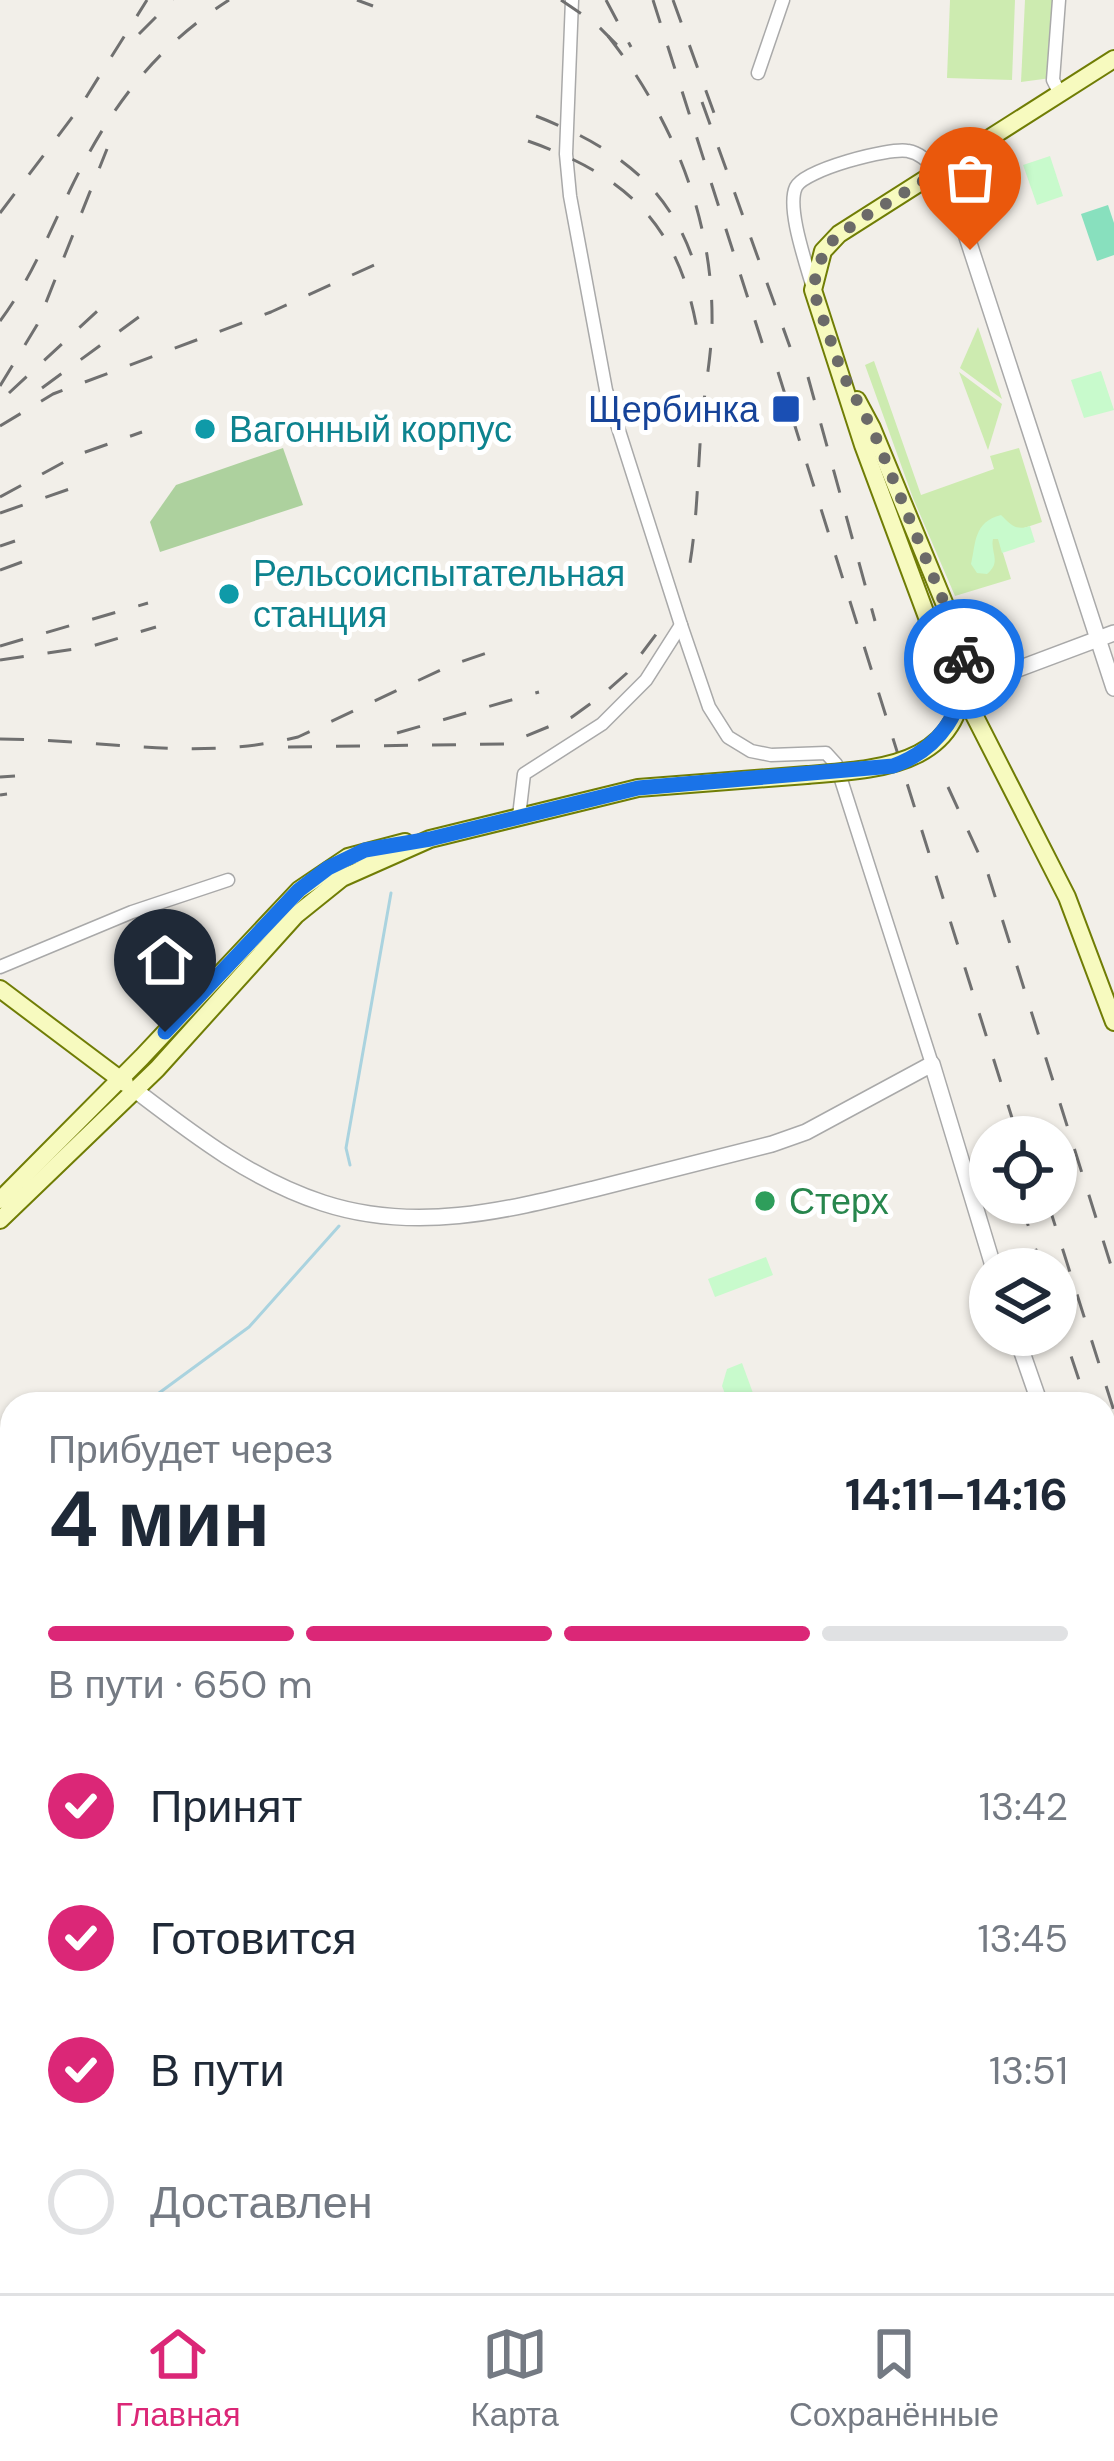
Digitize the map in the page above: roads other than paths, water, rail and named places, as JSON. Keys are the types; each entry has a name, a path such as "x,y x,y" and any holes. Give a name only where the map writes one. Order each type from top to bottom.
{"main road":[{"path":"1114,58 859,220 831,242 818,265 813,290 863,445 964,693 1067,897 1114,1022"},
{"path":"0,1220 310,902 360,868 430,839 638,788 878,770 908,761 937,740 955,714 964,661 872,428 842,373"},
{"path":"0,989 128,1085"},
{"path":"0,1200 128,1085"}],"street":[{"path":"572,0 566,154 569,196 606,389 681,626 710,707 728,737 751,751 771,755 814,752 832,758 841,773 988,1248"},
{"path":"758,74 783,0"},
{"path":"1059,0 1053,80 1060,94"},
{"path":"813,290 799,238 793,199 796,185 809,174 897,151 916,153 938,172 952,191 1114,688"},
{"path":"518,815 524,773 602,724 646,680 681,626"},
{"path":"964,693 1114,632"},
{"path":"0,967 132,912 228,880"},
{"path":"128,1085 223,1155 275,1184 328,1205 433,1219 512,1209 772,1144 806,1132 932,1064"},
{"path":"1023,1356 1036,1392"}],"waterway":[{"path":"350,1165 346,1148 391,893"},
{"path":"160,1392 249,1327 339,1226"}],"railway":[{"path":"0,213 80,107 147,0"},
{"path":"139,34 173,0"},
{"path":"0,321 30,274 117,107 156,60 229,0"},
{"path":"357,0 373,6"},
{"path":"561,0 617,45"},
{"path":"606,0 631,47"},
{"path":"653,0 766,355"},
{"path":"673,0 714,113"},
{"path":"608,36 670,136 706,248 711,338 686,584"},
{"path":"702,102 790,347"},
{"path":"536,116 591,141 637,173 672,216 697,272"},
{"path":"528,141 597,172 646,213 680,268 699,341"},
{"path":"0,386 37,325 107,149"},
{"path":"0,426 53,394 271,312 385,260"},
{"path":"9,393 106,303"},
{"path":"42,388 158,303"},
{"path":"778,372 1011,1116"},
{"path":"808,377 875,621"},
{"path":"0,497 77,455 142,432"},
{"path":"0,513 87,483"},
{"path":"0,546 15,541"},
{"path":"0,570 22,562"},
{"path":"0,646 148,603"},
{"path":"288,747 507,744 572,717 601,696 627,673 666,621"},
{"path":"0,660 89,647 156,627"},
{"path":"0,739 186,749 261,744 298,737 449,666 501,648"},
{"path":"397,733 539,692"},
{"path":"0,777 15,776"},
{"path":"948,787 988,874 1114,1275"},
{"path":"0,795 7,794"},
{"path":"1028,1224 1035,1248"},
{"path":"1055,1224 1108,1392"},
{"path":"1071,1356 1083,1392"}],"place":[{"name":"Щербинка","path":"786,409"},
{"name":"Вагонный корпус","path":"205,429"},
{"name":"Рельсоиспытательная станция","path":"229,594"},
{"name":"Стерх","path":"765,1201"}]}
